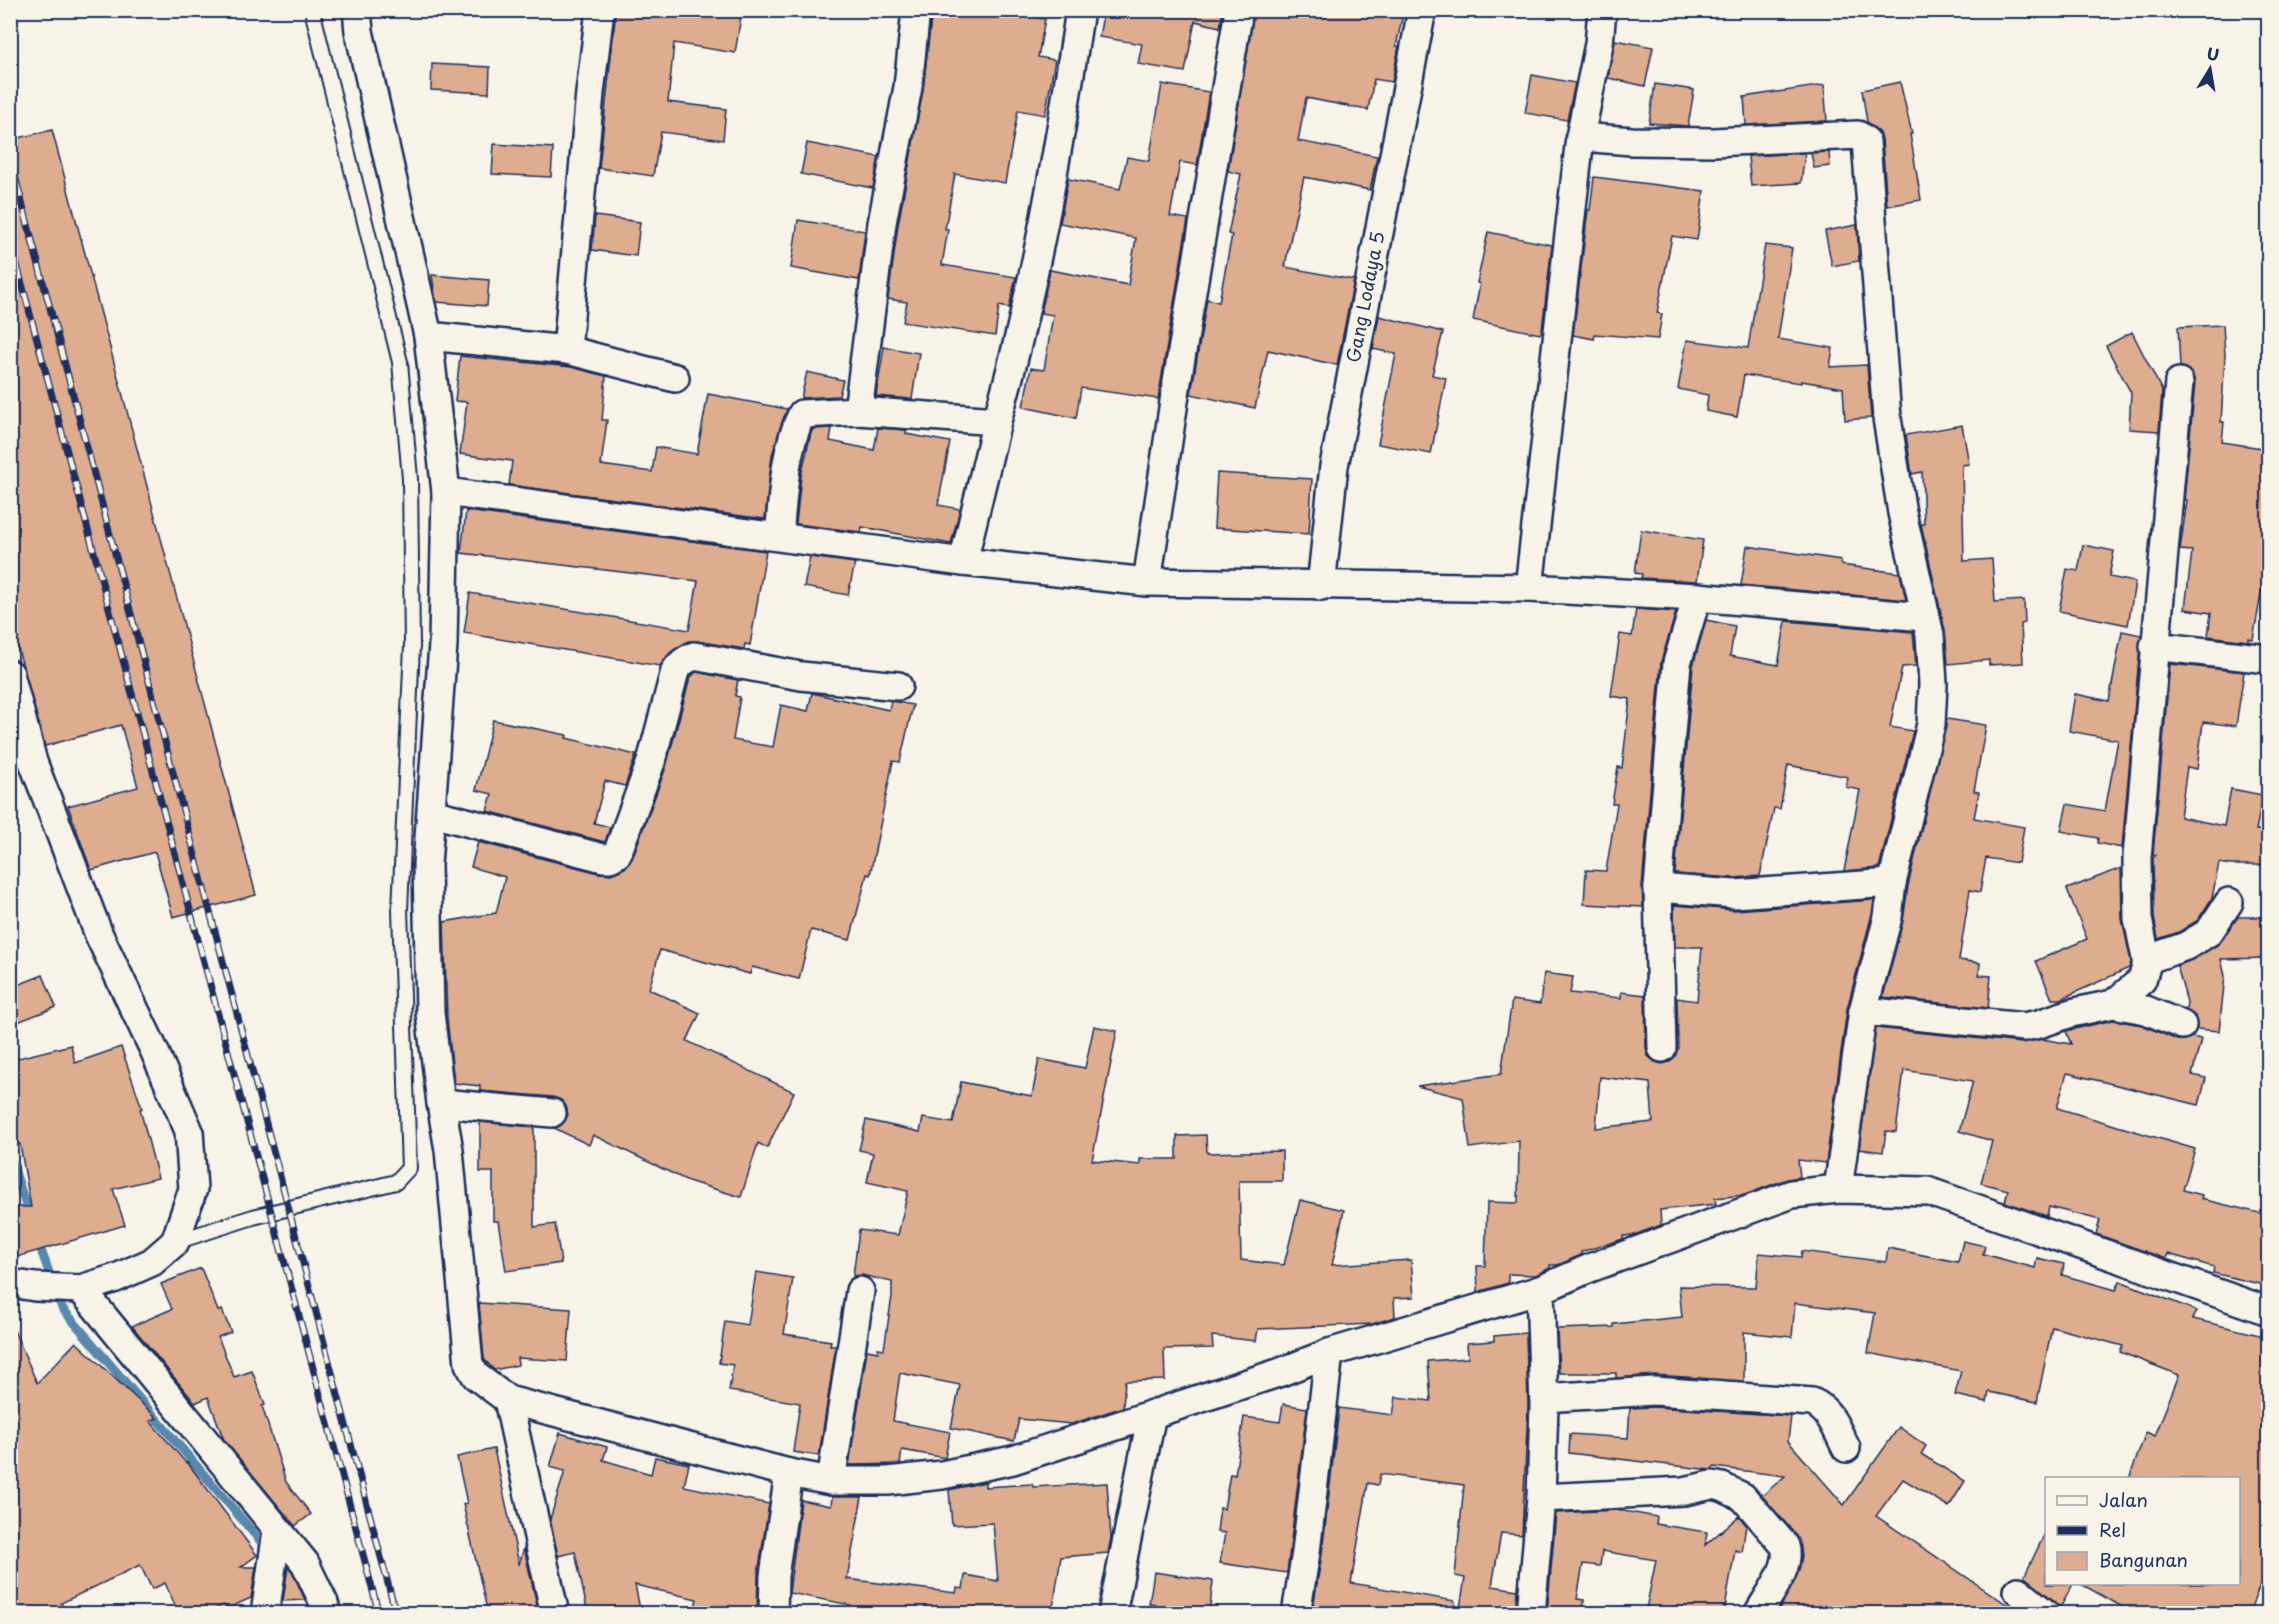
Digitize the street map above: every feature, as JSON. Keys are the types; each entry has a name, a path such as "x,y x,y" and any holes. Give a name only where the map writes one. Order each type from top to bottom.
{"street":[{"path":"357,10 359,31 428,336 446,492 443,644 427,865 430,1013 449,1150 470,1364 476,1376 508,1400 789,1473 831,1481 888,1481 942,1475 1013,1460 1281,1372 1329,1353 1540,1290 1590,1268 1792,1194 1838,1189 1927,1191 2268,1311"},
{"path":"567,350 600,10"},
{"path":"858,411 882,223 908,87 916,10"},
{"path":"963,562 997,421 1016,355 1035,264 1080,10"},
{"path":"1147,582 1176,388 1239,10"},
{"name":"Gang Lodaya 5","path":"1321,586 1334,466 1422,10"},
{"path":"1529,588 1580,137 1599,44 1602,10"},
{"path":"1580,137 1632,141 1713,142 1858,135 1866,141 1887,418 1902,513 1924,617 1930,635 1933,674 1931,724 1892,884 1888,917 1863,1011 1838,1189"},
{"path":"428,336 567,350 675,378"},
{"path":"2113,1004 2142,980 2147,963 2138,919 2136,857 2179,382"},
{"path":"779,536 783,494 794,431 802,414 858,411 997,421"},
{"path":"446,492 963,562 1147,582 1529,588 1697,597 1924,617"},
{"path":"1662,1048 1658,888 1677,663 1697,597"},
{"path":"2154,646 2268,658"},
{"path":"432,813 610,858 617,854 639,799 675,671 686,659 694,656 801,676 897,686"},
{"path":"10,674 22,761 189,1131 193,1189 175,1242 152,1262 116,1278 74,1289 23,1285"},
{"path":"1658,888 1734,894 1892,884"},
{"path":"2146,960 2186,946 2209,932 2229,902"},
{"path":"1863,1011 2024,1026 2039,1024 2071,1012 2113,1004 2146,1010 2182,1025"},
{"path":"441,1103 552,1113"},
{"path":"74,1289 305,1563 327,1614"},
{"path":"1531,1614 1541,1498 1544,1398 1540,1290"},
{"path":"831,1481 860,1291"},
{"path":"1296,1614 1306,1552 1329,1353"},
{"path":"1544,1398 1654,1391 1812,1402 1827,1413 1846,1448"},
{"path":"508,1400 555,1614"},
{"path":"1112,1614 1152,1414"},
{"path":"773,1614 774,1576 789,1473"},
{"path":"1541,1498 1684,1491 1712,1485 1743,1497 1785,1546 1787,1553 1787,1560 1782,1571 1758,1614"},
{"path":"265,1614 277,1531"},
{"path":"2018,1591 2046,1614"}],"lane":[{"path":"175,1242 253,1217 396,1182 409,1168 400,910 412,646 410,479 400,362 312,10"}],"building":[{"path":"616,10 742,10 735,53 674,43 668,102 726,109 723,140 661,132 653,176 599,168"},
{"path":"932,10 996,10 1045,19 1038,57 1055,60 1045,115 1018,110 1005,183 955,174 945,229 948,229 942,265 1016,277 1009,308 999,306 995,336 903,322 907,302 888,299 898,225 923,90"},
{"path":"1104,10 1223,10 1220,27 1195,21 1185,72 1138,64 1142,44 1099,37"},
{"path":"1254,10 1404,10 1396,46 1399,46 1392,82 1374,79 1368,110 1306,98 1298,141 1377,156 1370,190 1304,177 1288,250 1285,267 1354,280 1337,365 1268,350 1255,408 1191,394 1207,299 1219,302 1232,235 1228,234 1241,174 1228,171"},
{"path":"1615,40 1653,47 1645,86 1608,78"},
{"path":"432,64 490,67 489,93 431,90"},
{"path":"1532,75 1575,83 1567,120 1525,113"},
{"path":"1900,82 1912,134 1910,134 1921,200 1887,206 1882,139 1880,133 1867,122 1862,90"},
{"path":"1162,84 1209,92 1197,165 1180,162 1170,216 1188,219 1158,399 1081,388 1076,418 1023,407 1031,368 1044,370 1053,315 1041,313 1050,270 1128,285 1136,238 1060,223 1068,179 1120,189 1127,157 1149,161"},
{"path":"1655,84 1694,90 1688,126 1649,123"},
{"path":"1824,85 1827,121 1746,125 1744,97"},
{"path":"52,130 256,895 173,917 155,852 91,870 68,806 138,787 121,725 45,746 10,620 10,140"},
{"path":"807,143 879,157 873,188 801,174"},
{"path":"494,144 553,148 551,177 492,174"},
{"path":"1829,152 1830,166 1814,168 1811,153"},
{"path":"1805,153 1801,183 1751,186 1748,156"},
{"path":"1594,177 1704,191 1697,240 1672,236 1657,313 1662,314 1658,339 1595,334 1594,339 1573,335"},
{"path":"595,216 640,222 636,256 592,250"},
{"path":"798,220 865,231 859,280 791,268"},
{"path":"1857,225 1859,261 1832,266 1825,231"},
{"path":"1488,232 1552,245 1540,334 1473,320 1480,284 1477,283"},
{"path":"1765,245 1792,248 1778,339 1833,348 1830,367 1867,365 1871,418 1845,420 1843,388 1801,381 1801,383 1744,375 1737,417 1706,411 1708,395 1678,389 1687,340 1748,348"},
{"path":"432,275 489,280 487,306 436,302"},
{"path":"1379,316 1443,332 1432,375 1446,378 1431,454 1378,444 1396,354 1373,349"},
{"path":"2223,325 2225,355 2222,442 2268,449 2268,556 2253,639 2248,638 2248,641 2208,636 2211,613 2185,609 2192,551 2180,550 2187,500 2184,500 2195,383 2188,370 2180,366 2178,327"},
{"path":"2132,332 2162,391 2159,431 2129,429 2131,393 2106,346"},
{"path":"884,347 919,353 912,399 876,396"},
{"path":"460,356 571,367 606,376 602,420 607,420 601,465 652,472 656,447 697,454 708,394 787,409 772,455 765,519 509,485 512,461 460,454 467,402 455,401"},
{"path":"807,372 843,380 839,396 801,398"},
{"path":"1962,425 1969,464 1962,465 1964,561 1992,559 1995,602 2024,600 2025,623 2021,624 2023,663 1989,665 1989,660 1948,664 1945,631 1921,524 1924,524 1922,472 1912,474 1906,435"},
{"path":"832,428 830,441 874,450 878,428 906,430 906,434 950,442 938,505 960,509 951,544 862,527 861,532 796,524 801,476 811,433 813,429"},
{"path":"1217,473 1312,479 1309,534 1214,528"},
{"path":"466,511 766,551 750,645 745,644 744,649 688,641 671,652 660,666 464,633 470,593 689,630 698,581 461,553"},
{"path":"1641,530 1703,540 1697,581 1641,578 1642,574 1635,573"},
{"path":"2083,545 2114,551 2109,577 2135,582 2128,625 2059,611 2067,569 2078,571"},
{"path":"1747,546 1841,560 1841,565 1900,573 1906,600 1741,585"},
{"path":"810,557 855,563 848,595 804,587"},
{"path":"1636,609 1676,612 1661,662 1642,887 1643,907 1584,904 1586,870 1606,871 1617,804 1612,804 1618,767 1622,768 1630,699 1611,696 1620,634 1632,636"},
{"path":"1706,620 1735,626 1730,656 1778,665 1786,621 1913,632 1916,666 1902,667 1890,727 1913,731 1879,868 1844,871 1860,790 1846,787 1848,777 1788,765 1780,809 1774,808 1760,876 1734,878 1675,874 1693,666"},
{"path":"2122,631 2141,635 2122,848 2097,843 2098,838 2061,831 2067,804 2105,811 2118,740 2069,731 2075,694 2109,701"},
{"path":"2170,664 2244,672 2236,726 2203,722 2197,769 2187,767 2180,817 2224,826 2231,789 2263,795 2256,830 2268,830 2268,865 2219,863 2212,898 2198,920 2179,932 2158,939 2154,917 2153,858 2156,855 2153,854"},
{"path":"696,672 738,680 735,696 740,697 733,740 773,747 781,705 808,711 812,693 889,710 891,701 913,705 900,762 893,761 870,875 867,874 850,940 811,930 799,979 752,967 750,974 660,950 649,989 700,1013 687,1041 794,1092 767,1148 758,1143 741,1197 688,1181 593,1135 589,1145 554,1128 564,1122 568,1115 566,1106 561,1100 553,1097 480,1091 480,1086 454,1083 447,1018 444,922 496,913 505,877 471,867 478,842 599,873 611,874 625,868 632,859 666,767 690,678"},
{"path":"1947,719 1986,725 1974,791 1979,792 1974,818 2024,827 2018,863 1986,858 1980,892 1970,890 1959,960 1980,963 1979,975 1991,976 1988,1008 1883,997 1903,921 1908,886"},
{"path":"493,720 567,735 566,738 636,755 625,786 605,781 594,823 610,827 605,842 487,811 492,794 476,790"},
{"path":"2121,868 2122,919 2131,962 2129,968 2061,999 2052,999 2036,961 2087,939 2067,889"},
{"path":"1874,900 1847,1009 1826,1163 1798,1160 1800,1177 1787,1179 1745,1195 1715,1198 1716,1204 1660,1210 1661,1225 1581,1252 1581,1255 1558,1265 1550,1265 1550,1268 1536,1275 1508,1274 1508,1283 1478,1292 1477,1266 1485,1266 1487,1202 1518,1203 1519,1141 1470,1148 1463,1098 1417,1086 1501,1074 1512,1000 1540,1004 1544,973 1573,977 1570,993 1621,998 1621,992 1645,995 1648,1056 1662,1064 1670,1062 1678,1048 1677,998 1697,1001 1702,947 1675,947 1674,905 1735,910","holes":["1600,1077 1650,1083 1653,1122 1596,1128"]},
{"path":"2238,917 2268,917 2268,958 2221,959 2225,976 2219,1031 2197,1029 2195,1016 2186,1010 2187,1002 2177,966 2217,945"},
{"path":"43,975 56,1007 10,1025 10,988"},
{"path":"2113,1020 2142,1025 2177,1040 2192,1037 2201,1039 2192,1075 2206,1078 2199,1105 2067,1073 2057,1108 2195,1149 2183,1190 2202,1195 2201,1199 2268,1215 2268,1286 2213,1273 2214,1267 2168,1254 2166,1259 2096,1234 2100,1220 2049,1207 2047,1216 2005,1202 2008,1190 1981,1183 1992,1141 1959,1131 1973,1081 1904,1070 1896,1132 1886,1131 1883,1152 1859,1149 1876,1028 2022,1043 2042,1039 2071,1044 2066,1031"},
{"path":"1094,1026 1117,1031 1092,1160 1140,1165 1140,1159 1177,1159 1177,1136 1206,1135 1207,1153 1282,1151 1282,1181 1239,1181 1241,1260 1284,1265 1300,1200 1344,1210 1332,1265 1411,1260 1414,1297 1394,1298 1395,1317 1372,1324 1258,1329 1256,1341 1212,1336 1213,1348 1164,1349 1165,1380 1125,1381 1123,1407 1072,1424 1019,1419 1014,1441 951,1428 960,1385 900,1373 893,1421 950,1432 945,1458 902,1450 900,1464 849,1465 867,1350 878,1352 878,1348 884,1349 892,1296 892,1282 862,1275 853,1276 859,1230 898,1235 908,1191 867,1182 873,1153 859,1150 866,1120 920,1132 923,1118 953,1123 961,1082 1032,1096 1039,1059 1085,1068"},
{"path":"71,1045 75,1063 121,1047 142,1108 140,1109 158,1178 113,1189 125,1225 10,1259 10,1207 31,1207 20,1144 17,1145 10,1124 10,1060"},
{"path":"480,1122 534,1127 534,1227 555,1224 561,1263 506,1271 498,1221 493,1221 493,1172 480,1172"},
{"path":"1963,1241 1985,1246 1983,1254 2035,1268 2037,1258 2064,1264 2062,1275 2116,1290 2120,1281 2197,1311 2193,1319 2268,1337 2268,1567 2248,1614 2135,1614 2083,1585 2240,1585 2240,1477 2130,1477 2146,1432 2155,1436 2179,1375 2120,1352 2123,1346 2052,1327 2037,1402 1989,1392 1987,1402 1955,1395 1961,1371 1868,1353 1875,1313 1795,1303 1792,1337 1744,1332 1744,1381 1655,1375 1616,1378 1616,1373 1559,1373 1557,1329 1614,1327 1614,1324 1682,1317 1679,1286 1756,1287 1759,1253 1801,1257 1802,1251 1886,1262 1888,1248 1958,1262"},
{"path":"201,1268 218,1311 222,1310 231,1332 218,1337 234,1377 252,1371 265,1405 262,1406 286,1482 311,1514 295,1526 224,1440 208,1397 195,1403 132,1326 172,1309 161,1284"},
{"path":"756,1272 793,1278 784,1334 831,1341 830,1346 836,1346 819,1456 793,1452 800,1403 729,1391 733,1365 719,1363 725,1321 748,1325"},
{"path":"479,1303 571,1309 567,1361 517,1358 518,1365 494,1370 484,1359"},
{"path":"10,1321 37,1383 76,1342 157,1418 150,1421 187,1462 257,1555 241,1567 256,1567 251,1598 226,1609 224,1605 204,1614 179,1614 165,1583 152,1589 140,1565 61,1603 66,1614 10,1614"},
{"path":"1526,1333 1528,1406 1522,1535 1501,1533 1492,1586 1517,1590 1515,1614 1459,1614 1465,1578 1455,1576 1464,1485 1380,1474 1378,1485 1368,1483 1351,1583 1455,1601 1454,1614 1312,1614 1322,1554 1339,1408 1393,1415 1396,1397 1431,1401 1428,1361 1468,1358 1467,1343 1494,1341 1494,1336"},
{"path":"1283,1404 1307,1408 1287,1573 1220,1563 1225,1533 1217,1532 1220,1508 1224,1509 1230,1474 1235,1475 1244,1417 1280,1422"},
{"path":"1654,1407 1791,1416 1788,1441 1844,1505 1899,1427 1926,1446 1921,1454 1965,1481 1949,1507 1903,1479 1876,1516 2021,1614 1777,1614 1796,1578 1802,1556 1797,1536 1762,1496 1785,1476 1714,1467 1711,1470 1569,1453 1570,1434 1628,1438 1630,1408"},
{"path":"560,1433 607,1447 603,1460 651,1474 655,1457 689,1464 684,1486 769,1504 758,1574 757,1614 725,1614 695,1607 697,1599 635,1585 641,1614 588,1614 575,1552 558,1556 550,1519 565,1471 550,1467"},
{"path":"494,1449 519,1564 524,1548 539,1614 488,1614 463,1504 467,1503 457,1457"},
{"path":"985,1482 985,1487 1107,1483 1111,1538 1108,1553 1061,1557 1052,1614 850,1614 851,1605 789,1593 801,1500 831,1506 832,1497 862,1497 847,1579 956,1593 957,1588 963,1589 965,1575 998,1581 993,1523 952,1525 949,1490"},
{"path":"1618,1510 1657,1517 1656,1524 1707,1532 1705,1545 1739,1516 1746,1525 1742,1552 1735,1550 1724,1614 1645,1614 1656,1560 1602,1551 1600,1566 1583,1564 1577,1599 1584,1600 1583,1614 1547,1614 1556,1513"},
{"path":"2045,1533 2045,1585 2072,1585 2060,1608 2056,1602 2024,1577"},
{"path":"288,1567 292,1571 305,1600 283,1601"},
{"path":"1154,1572 1213,1581 1209,1614 1154,1614 1156,1605 1149,1604"}],"waterway":[{"path":"10,1157 30,1217"},
{"path":"37,1239 62,1308 268,1550 267,1553"}],"railway":[{"path":"10,157 396,1614"},
{"path":"10,239 379,1614"}]}
